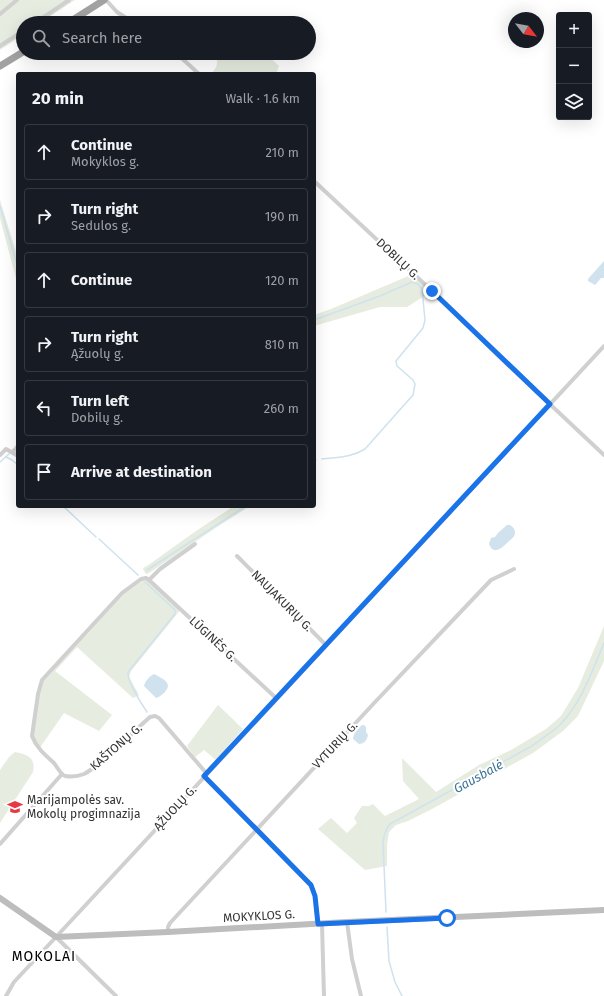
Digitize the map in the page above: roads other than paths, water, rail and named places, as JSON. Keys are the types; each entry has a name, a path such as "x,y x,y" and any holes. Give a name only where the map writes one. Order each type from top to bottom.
{"highway":[{"path":"79,16 105,0"},
{"path":"0,66 16,56"}],"main road":[{"path":"0,898 56,937"},
{"name":"MOKYKLOS G.","path":"56,937 604,910"}],"street":[{"path":"0,14 18,0"},
{"path":"45,16 69,0"},
{"path":"105,0 123,16"},
{"path":"0,46 16,36"},
{"path":"184,60 197,72"},
{"name":"DOBILŲ G.","path":"316,183 604,455"},
{"name":"ĄŽUOLŲ G.","path":"6,996 14,982 604,346"},
{"path":"0,455 6,449 16,455"},
{"path":"12,452 16,449"},
{"path":"0,844 62,774 56,765 39,749 32,736 38,694 42,680 122,592 141,579 146,578 150,580 160,569 195,544"},
{"name":"NAUJAKURIŲ G.","path":"237,556 326,645"},
{"name":"VYTURIŲ G.","path":"168,932 170,923 376,701 492,580 514,569"},
{"name":"LŪGINĖS G.","path":"150,580 276,698"},
{"name":"KAŠTONŲ G.","path":"62,774 70,776 89,771 106,758 150,717 155,716 159,718 206,775"},
{"path":"206,775 311,885 315,896 320,924 324,996"},
{"path":"347,922 352,958 361,996"},
{"path":"56,937 116,996"}],"water":[{"path":"604,261 604,278 601,278 595,285 588,281 588,279"},
{"path":"507,525 514,528 514,536 500,549 493,549 489,544 491,538 495,537"},
{"path":"154,674 168,684 167,690 156,698 144,686 145,682"},
{"path":"362,725 366,727 366,732 368,735 365,741 359,744 353,739 353,737"}],"waterway":[{"path":"0,206 16,261"},
{"path":"316,319 380,296 412,282 418,284 422,289 425,320 423,328 396,361 397,366 413,380 415,384 413,395 365,449 349,456 322,459"},
{"path":"0,462 9,454"},
{"path":"6,457 16,463"},
{"path":"65,508 96,537"},
{"path":"147,570 243,508"},
{"path":"99,539 138,575"},
{"path":"145,582 175,610 175,614 128,672 132,687 147,712"},
{"name":"Gausbalė","path":"386,912 383,842 385,833 390,824 530,747 557,728 568,716 580,696 591,675 604,643"},
{"name":"Gausbalė","path":"387,927 389,961 395,982 402,996"}],"place":[{"name":"Marijampolės sav. Mokolų progimnazija","path":"15,807"}],"district":[{"name":"MOKOLAI","path":"44,956"}]}
